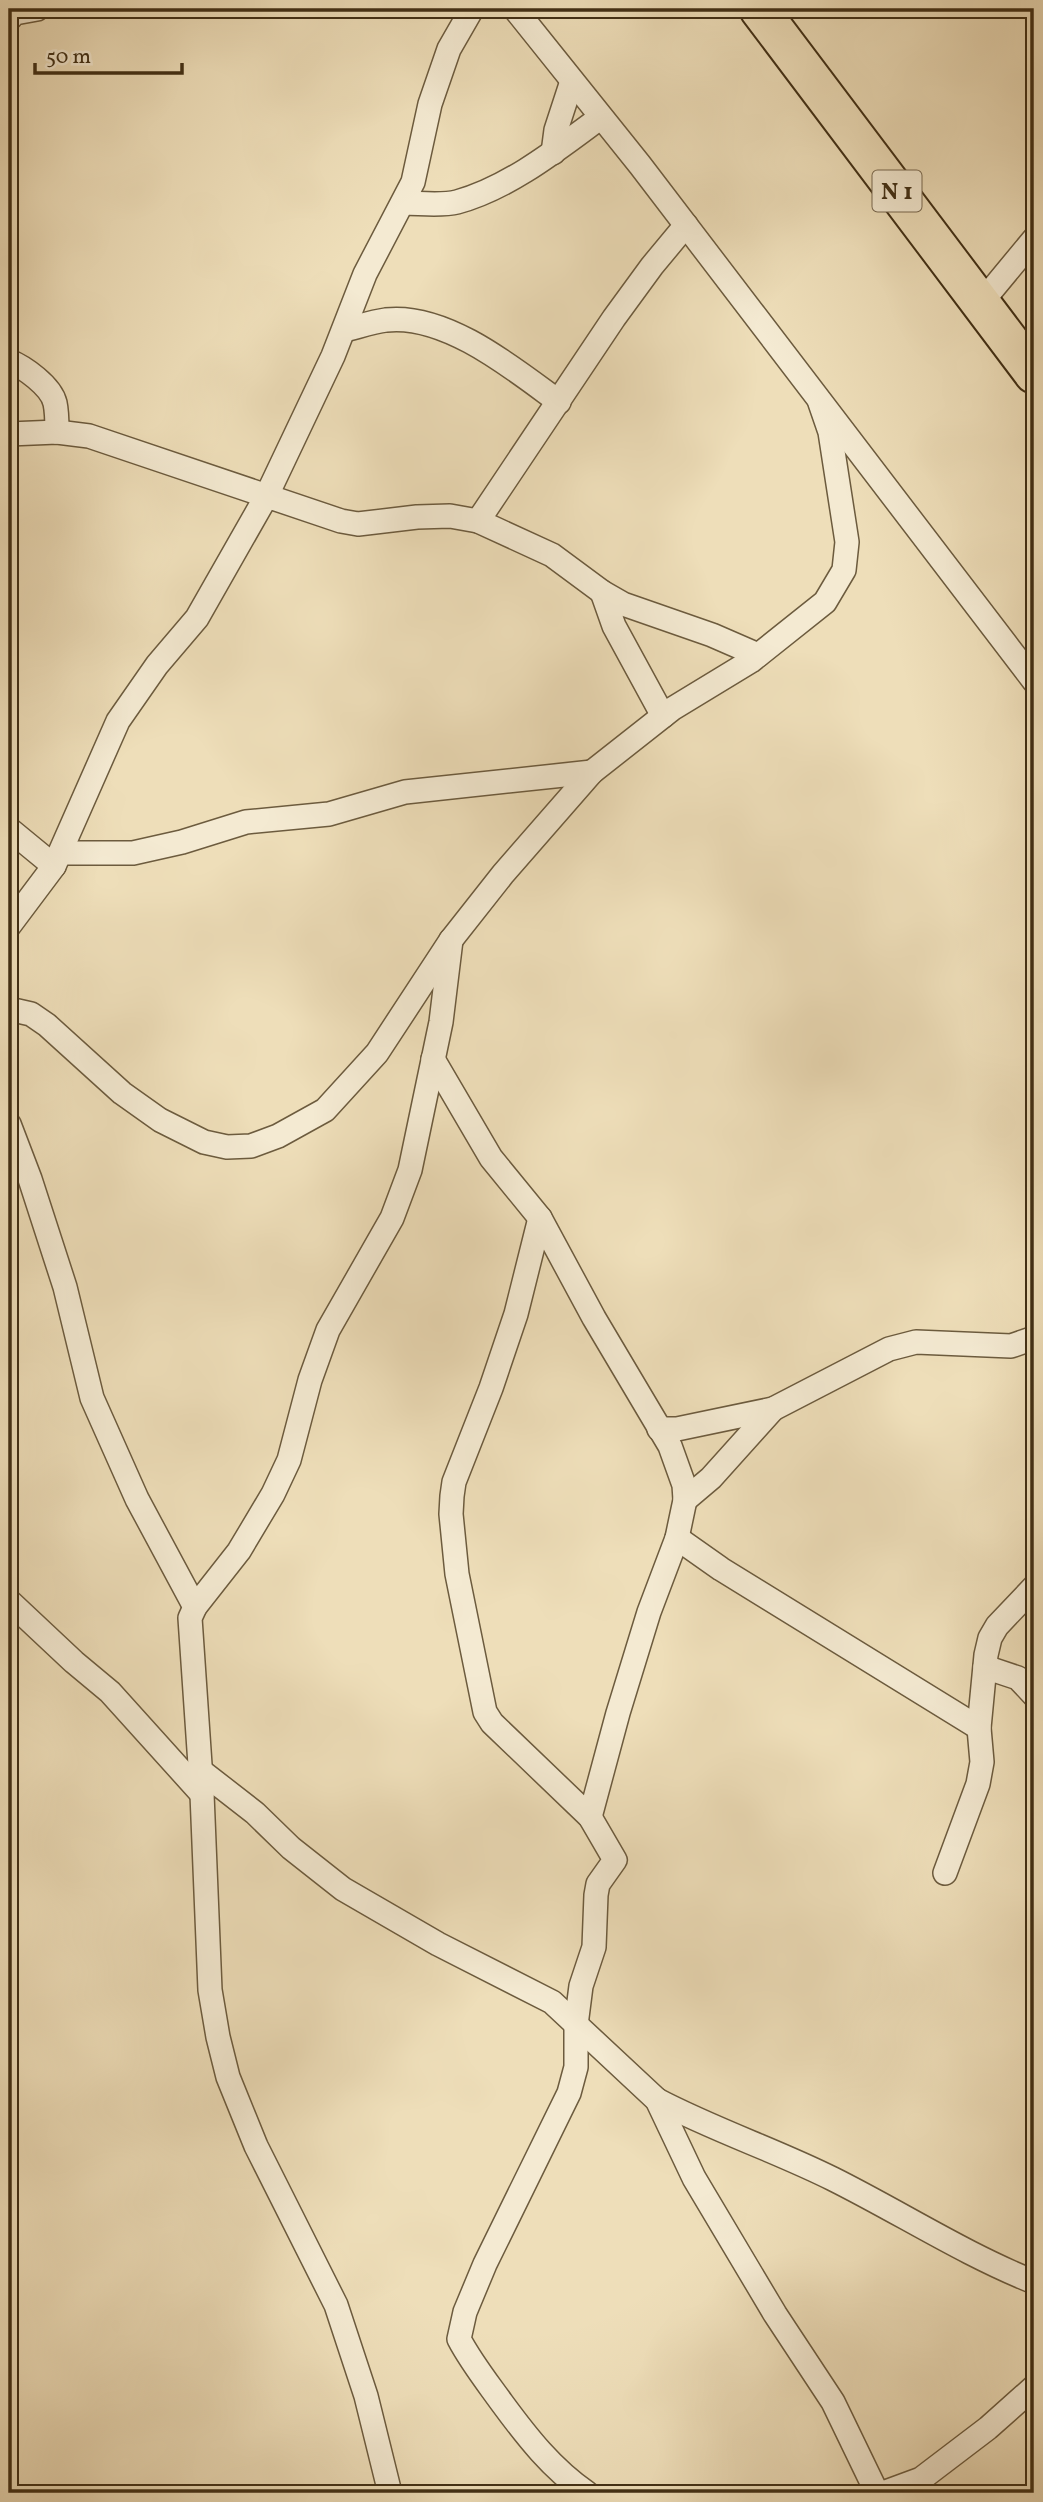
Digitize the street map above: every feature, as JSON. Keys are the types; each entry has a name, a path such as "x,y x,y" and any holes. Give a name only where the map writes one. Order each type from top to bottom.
{"highway":[{"name":"N 1","path":"759,9 1034,374"}],"street":[{"path":"9,19 15,13 37,9"},
{"path":"9,926 58,860 118,721 157,665 197,618 267,495 344,330 365,274 413,182 430,104 449,49 472,9"},
{"path":"515,9 686,226 1034,681"},
{"path":"553,153 556,130 572,80"},
{"path":"403,203 454,203 483,193 553,153 601,117"},
{"path":"478,522 614,318 652,266 686,226"},
{"path":"981,303 1034,239"},
{"path":"344,330 387,320 407,321 447,331 493,354 559,402"},
{"path":"9,360 23,367 40,382 55,401 57,432"},
{"path":"9,1010 31,1014 66,1040 99,1075 160,1120 204,1142 227,1147 251,1146 278,1136 324,1110 377,1053 451,940 503,874 592,772 663,716 758,655 825,602 844,570 846,542 830,432 820,403"},
{"path":"9,435 57,432 89,436 341,521 358,524 450,516 478,522 552,555 602,592 624,604 712,635 758,655"},
{"path":"602,592 614,626 663,716"},
{"path":"9,829 58,860 133,853 182,842 246,822 329,814 405,792 592,772"},
{"path":"390,2493 366,2396 336,2305 256,2146 228,2077 210,1990 201,1771 190,1618 195,1606 239,1551 273,1494 289,1461 310,1380 328,1330 392,1217 410,1170 441,1022 451,940"},
{"path":"433,1059 491,1158 540,1218 594,1318 670,1446 684,1485 685,1500 677,1538 649,1612 590,1817"},
{"path":"11,1138 65,1287 92,1398 137,1499 195,1606"},
{"path":"540,1218 516,1314 491,1388 454,1482 451,1514 457,1574 485,1712 492,1723 590,1817 615,1860 598,1884 594,1947 581,1986 576,2025 576,2067 569,2093 485,2264 465,2312 459,2339 533,2445 567,2480 587,2493"},
{"path":"659,1429 677,1429 774,1409 889,1349 916,1342 1011,1346 1034,1338"},
{"path":"685,1500 711,1478 774,1409"},
{"path":"677,1538 744,1583 979,1728"},
{"path":"945,1873 978,1784 982,1762 979,1728 990,1638 997,1626 1034,1587"},
{"path":"9,1601 110,1692 202,1794"},
{"path":"985,1667 1018,1678 1034,1695"},
{"path":"201,1771 255,1813 291,1848 344,1889 438,1944 552,2002 657,2100 702,2123 782,2154 866,2195 996,2266 1034,2282"},
{"path":"657,2100 694,2178 775,2314 832,2402 877,2493"},
{"path":"883,2493 920,2479 988,2428 1034,2387"}]}
